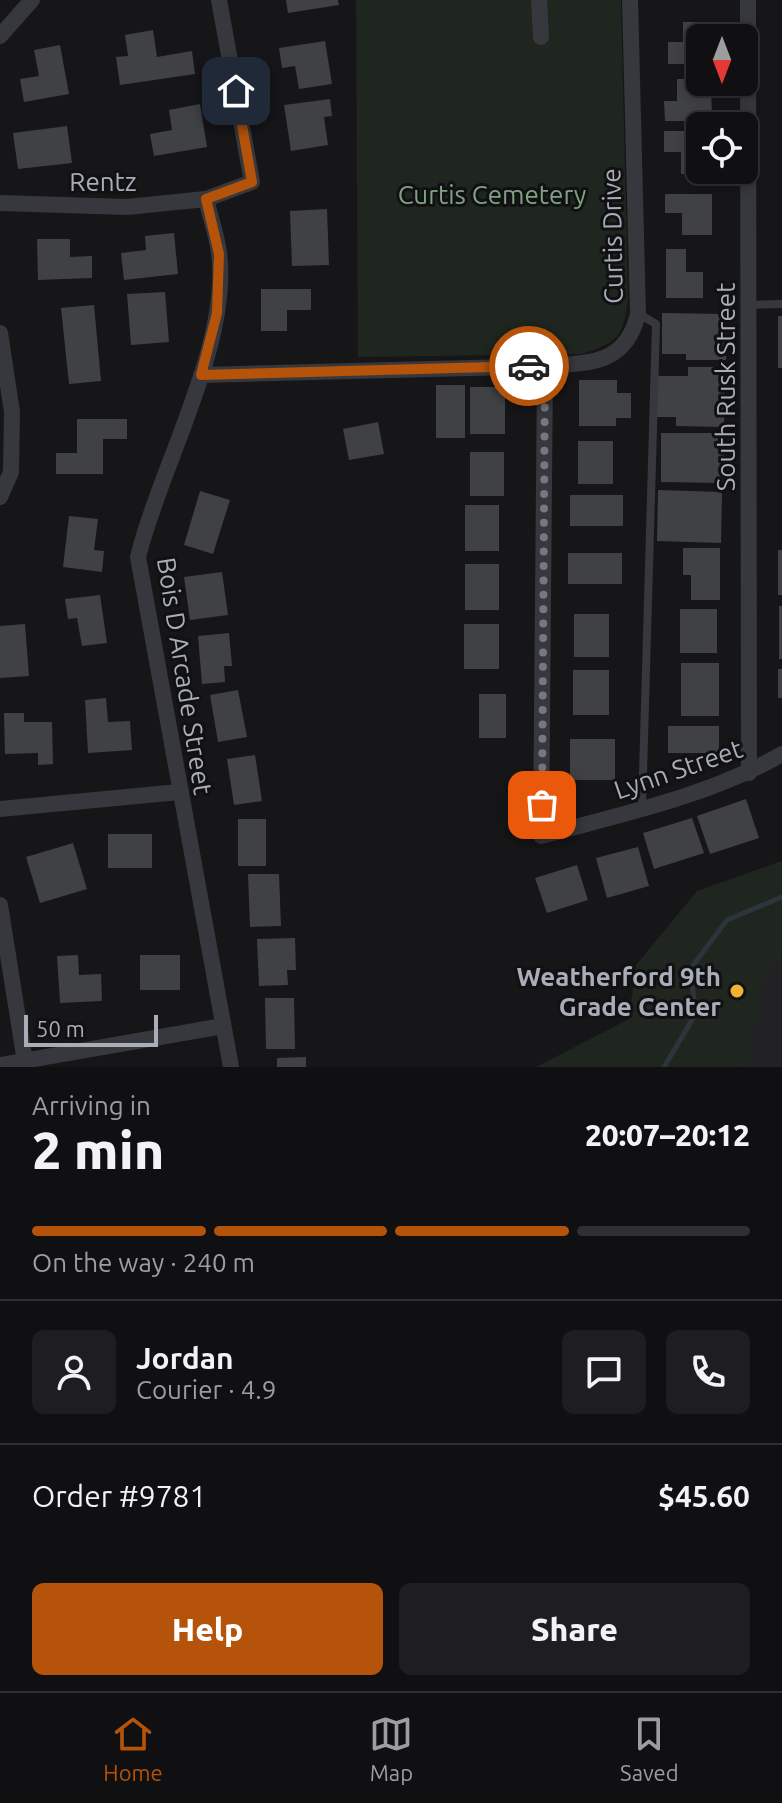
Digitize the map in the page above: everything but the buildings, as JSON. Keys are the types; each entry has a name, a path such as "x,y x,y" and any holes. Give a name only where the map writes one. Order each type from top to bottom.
{"street":[{"path":"0,36 32,0"},
{"path":"206,199 252,182 219,0"},
{"path":"539,0 541,37"},
{"name":"Curtis Drive","path":"201,375 545,366 597,362 618,350 634,332 638,314 630,0"},
{"name":"South Rusk Street","path":"748,0 749,773"},
{"name":"Rentz","path":"0,203 127,207 206,199"},
{"name":"Bois D Arcade Street","path":"206,199 219,254 217,313 201,375 147,519 138,557 231,1067"},
{"path":"0,333 12,412 11,472 0,497"},
{"name":"Lynn Street","path":"545,366 541,836 642,808 749,773 782,754"},
{"path":"0,809 179,792"},
{"path":"0,905 25,1062"},
{"path":"0,1065 223,1026"}],"lane":[{"path":"749,305 782,304"},
{"path":"638,314 656,324 642,808"}],"shaded area":[{"name":"Weatherford 9th Grade Center","path":"782,897 782,1067 664,1067"}],"green space":[{"name":"Curtis Cemetery","path":"356,0 621,0 628,299 621,330 611,342 581,354 358,357"},
{"path":"782,861 782,959 765,966 748,1062 742,1067 536,1067 629,1019 636,965 697,891"}],"waterway":[{"path":"664,1067 695,1015 691,968 727,920 782,897"}],"way so far":[{"path":"529,366 545,366 542,805"}],"place":[{"name":"Weatherford 9th Grade Center","path":"737,991"}],"route":[{"path":"236,91 252,182 206,199 219,254 217,313 201,375 529,366"}]}
